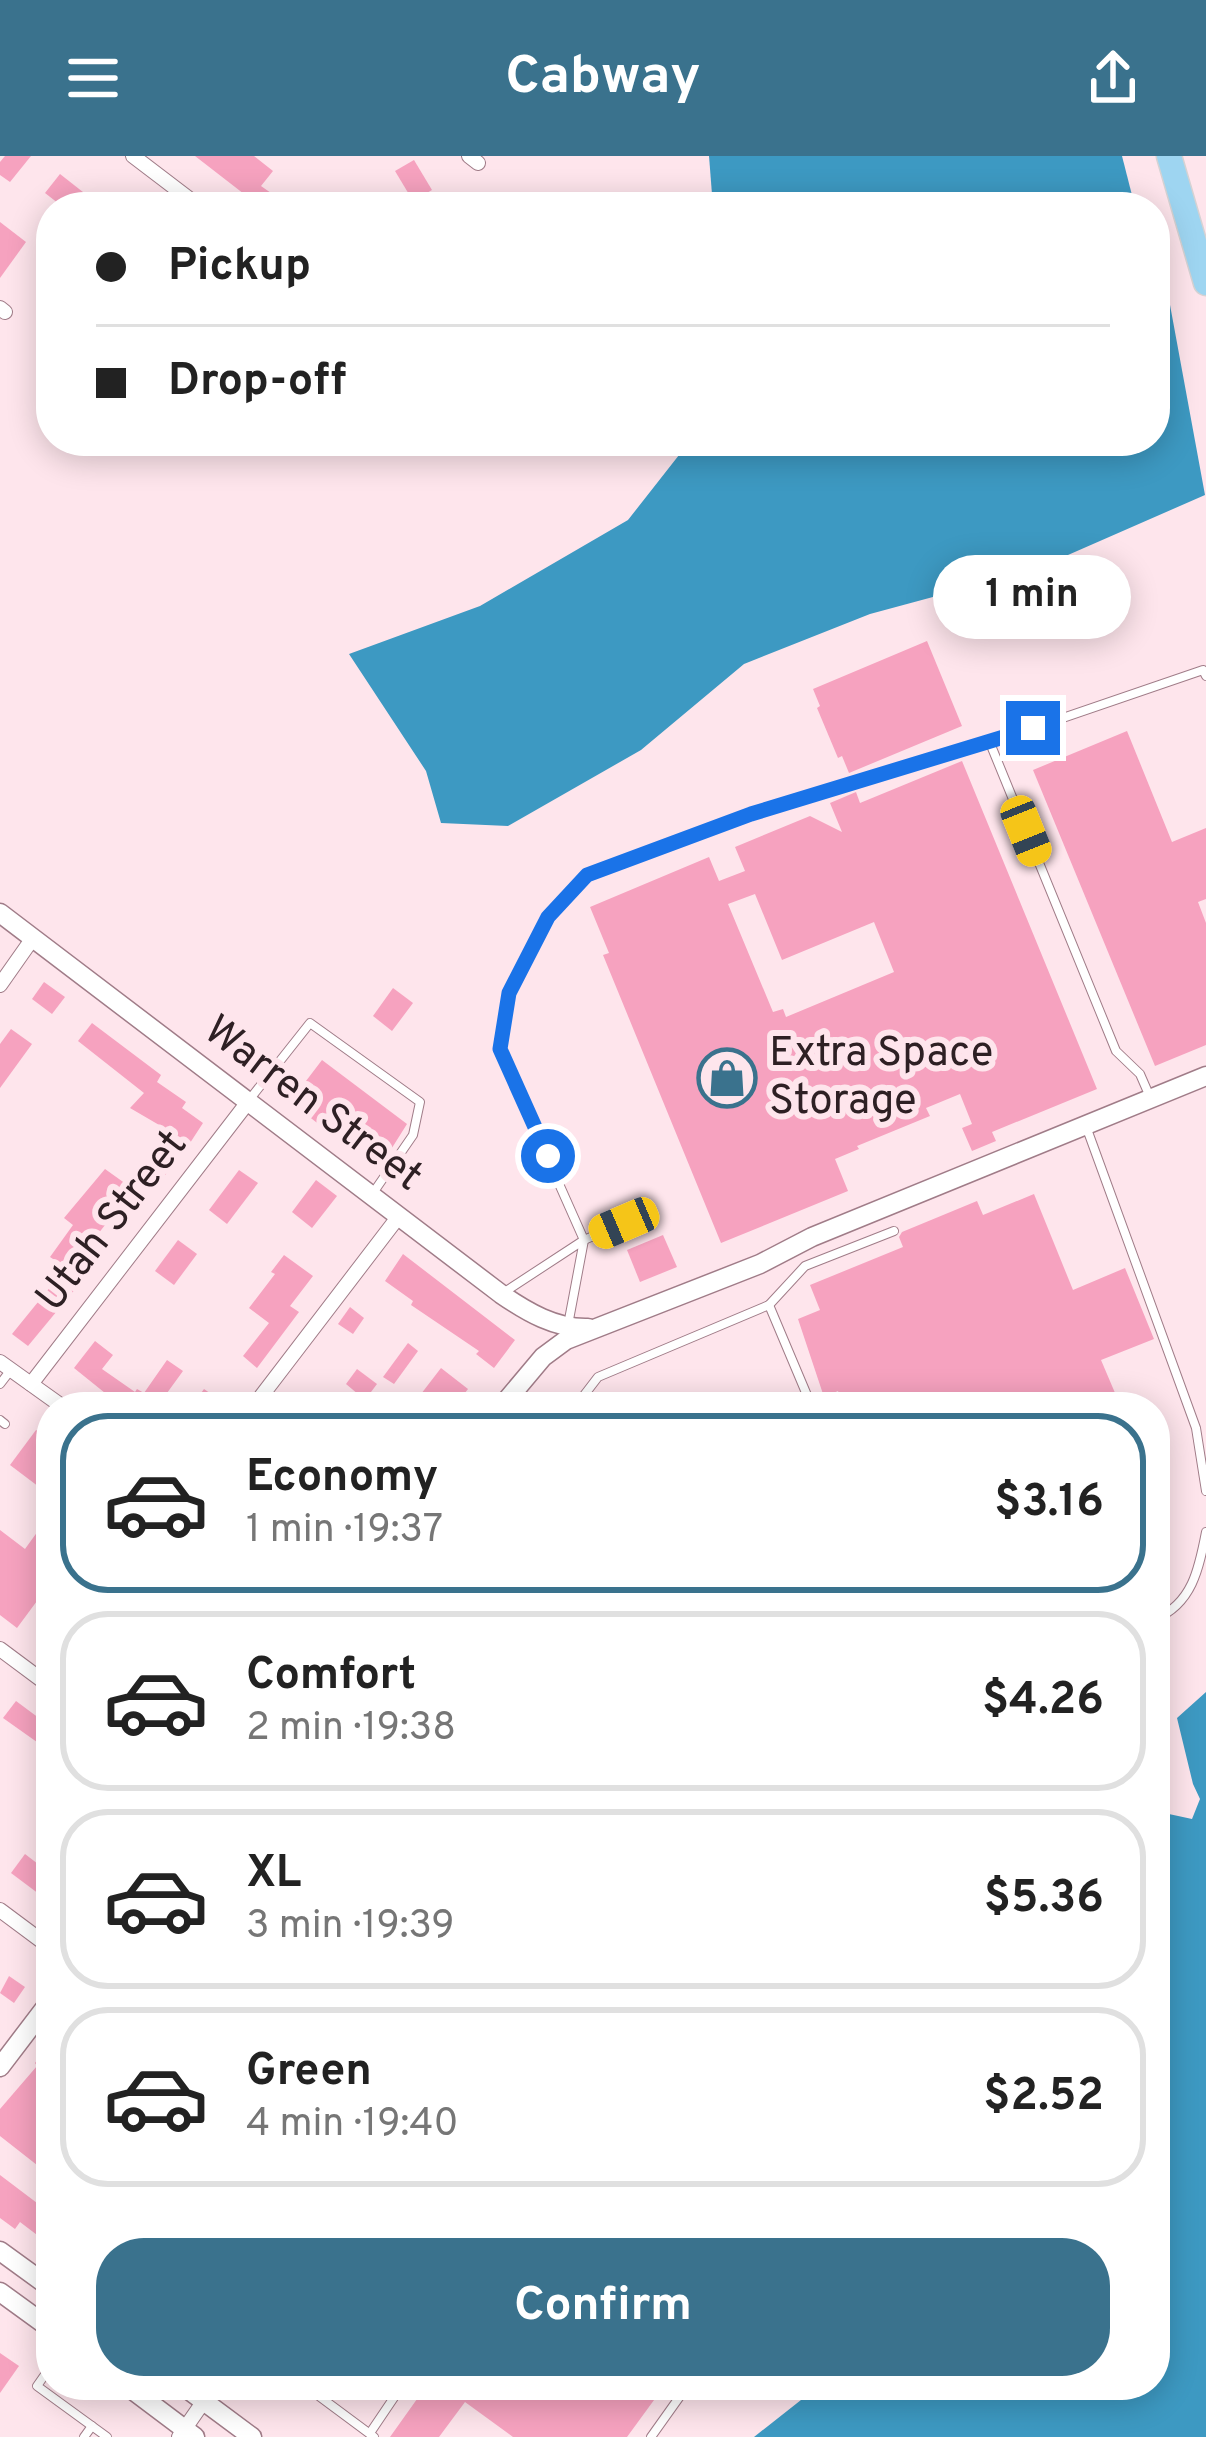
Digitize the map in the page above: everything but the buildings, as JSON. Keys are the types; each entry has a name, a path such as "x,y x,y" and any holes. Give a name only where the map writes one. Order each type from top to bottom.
{"highway":[{"path":"1169,156 1206,283"}],"main road":[{"name":"Warren Street","path":"0,913 501,1294 568,1327 593,1327"},
{"path":"514,1392 553,1348 593,1327 760,1264 812,1237 1206,1076"},
{"path":"0,2067 36,2020"},
{"path":"0,2251 36,2277"},
{"path":"0,2292 36,2319"},
{"path":"144,2400 186,2434"},
{"path":"217,2400 252,2437"}],"street":[{"path":"133,156 152,162 184,192"},
{"path":"0,986 33,938"},
{"name":"Utah Street","path":"31,1384 248,1102"},
{"path":"264,1392 399,1216"},
{"path":"5,1366 42,1392"},
{"path":"0,1649 36,1676"},
{"path":"0,1910 36,1937"},
{"path":"186,2434 206,2400"}],"lane":[{"path":"568,1327 584,1240 500,1049 509,993 548,917 587,875 751,814 990,743 1203,670 1206,676"},
{"path":"990,743 1117,1051 1140,1074 1150,1098"},
{"path":"248,1102 310,1023 420,1102 413,1135 371,1195"},
{"path":"1085,1124 1196,1428 1206,1491"},
{"path":"501,1294 584,1240 624,1223"},
{"path":"586,1392 598,1377 769,1305 805,1266 895,1231"},
{"path":"769,1305 806,1392"},
{"path":"0,1384 5,1366"},
{"path":"1170,1613 1198,1576 1206,1532"},
{"path":"56,2400 107,2437"},
{"path":"324,2400 372,2435 394,2400"},
{"path":"651,2437 677,2400"},
{"path":"84,2437 92,2426"}],"water":[{"path":"709,156 1122,156 1131,192 712,192"},
{"path":"1170,305 1205,495 1036,569 870,614 744,664 641,750 508,826 441,823 426,771 349,654 480,606 628,520 678,456 1170,456"},
{"path":"1206,1692 1206,2437 754,2437 801,2400 1170,2400 1170,1814 1192,1819 1200,1799 1177,1718"}],"place":[{"name":"Extra Space Storage","path":"727,1078"}],"route":[{"path":"548,1156 500,1049 509,993 548,917 587,875 751,814 1033,728"}]}
